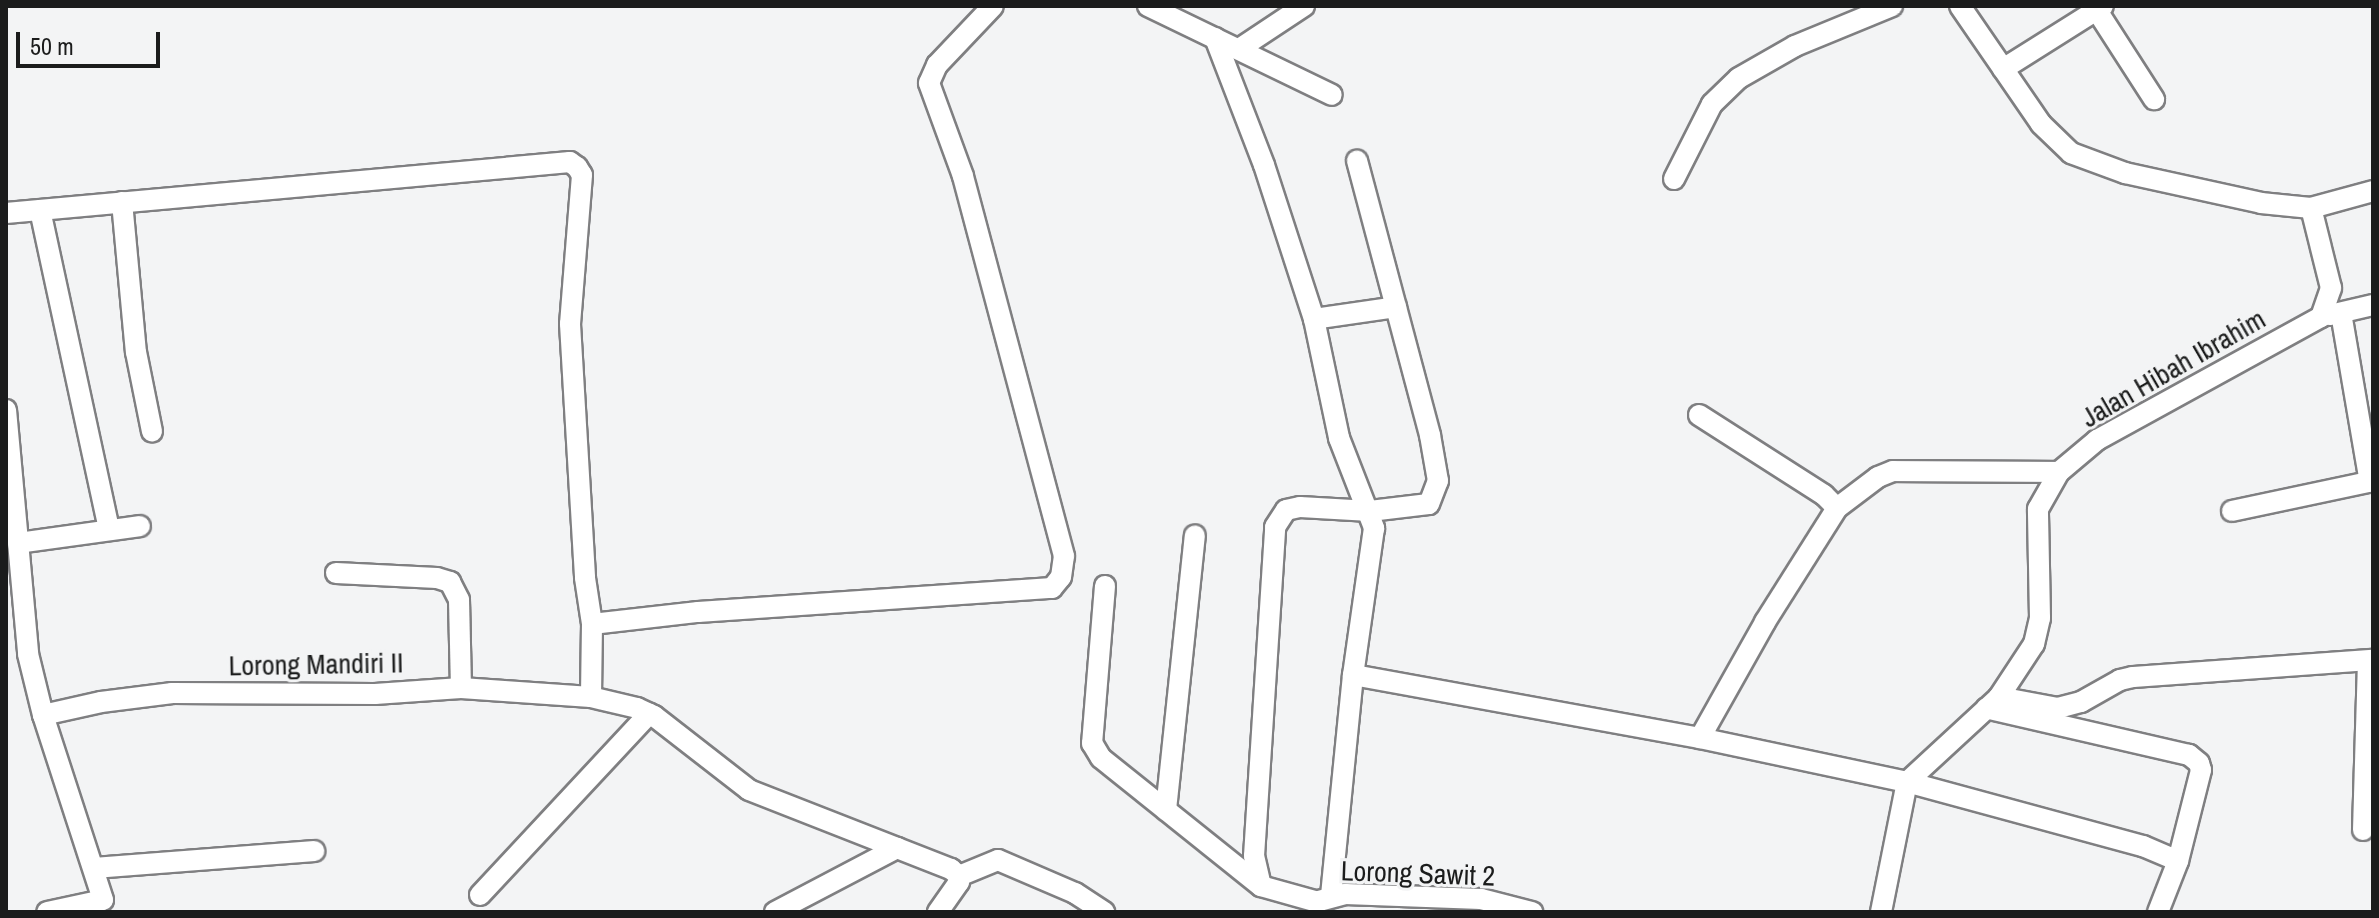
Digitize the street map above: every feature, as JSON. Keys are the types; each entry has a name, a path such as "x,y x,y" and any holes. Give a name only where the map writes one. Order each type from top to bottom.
{"street":[{"path":"592,624 698,612 1052,588 1061,577 1064,556 963,176 929,83 937,65 993,6"},
{"path":"1148,6 1332,95"},
{"path":"1239,49 1304,6"},
{"path":"1674,179 1712,104 1739,78 1795,46 1892,6"},
{"path":"1960,6 2041,124 2071,153 2125,173 2261,203 2311,208 2373,191"},
{"path":"2003,69 2098,7 2154,99"},
{"path":"1215,38 1264,165 1314,319 1339,438 1370,511 1374,528 1318,903"},
{"path":"1261,886 1254,856 1275,527 1286,510 1300,507 1370,511 1429,504 1438,481 1430,435 1357,161"},
{"path":"6,213 570,162 577,167 582,175 570,324 585,578 592,624 591,697"},
{"path":"122,202 136,352 152,431"},
{"path":"2232,511 2372,481 2331,315 2331,288 2311,208"},
{"path":"40,210 109,528"},
{"name":"Jalan Hibah Ibrahim","path":"1907,782 1993,702 2034,644 2040,618 2038,509 2059,472 2097,440 2331,315 2373,305"},
{"path":"1314,319 1396,307"},
{"path":"6,410 28,654 43,715 103,900 47,912"},
{"path":"1699,415 1824,495 1837,508"},
{"path":"1700,738 1765,622 1837,508 1878,477 1893,471 2059,472"},
{"path":"18,543 140,526"},
{"path":"1166,810 1195,536"},
{"path":"336,573 450,582 459,600 461,688"},
{"path":"1105,586 1092,743 1101,758 1261,886"},
{"path":"1993,702 2058,708 2081,702 2120,680 2133,677 2371,661 2363,830"},
{"path":"1353,675 1700,738 1907,782 2143,846 2178,861"},
{"name":"Lorong Mandiri II","path":"43,715 101,702 172,693 375,694 461,688 591,697 649,714 668,725 738,784 951,869 959,876"},
{"path":"1993,702 2189,755 2199,763 2201,770 2178,861 2158,912"},
{"path":"480,895 649,714"},
{"path":"1881,912 1907,782"},
{"path":"775,912 897,848"},
{"path":"94,868 314,851"},
{"path":"938,912 957,889 959,876 998,860 1075,893 1104,912"},
{"name":"Lorong Sawit 2","path":"1261,886 1318,903 1481,899 1532,912"}]}
